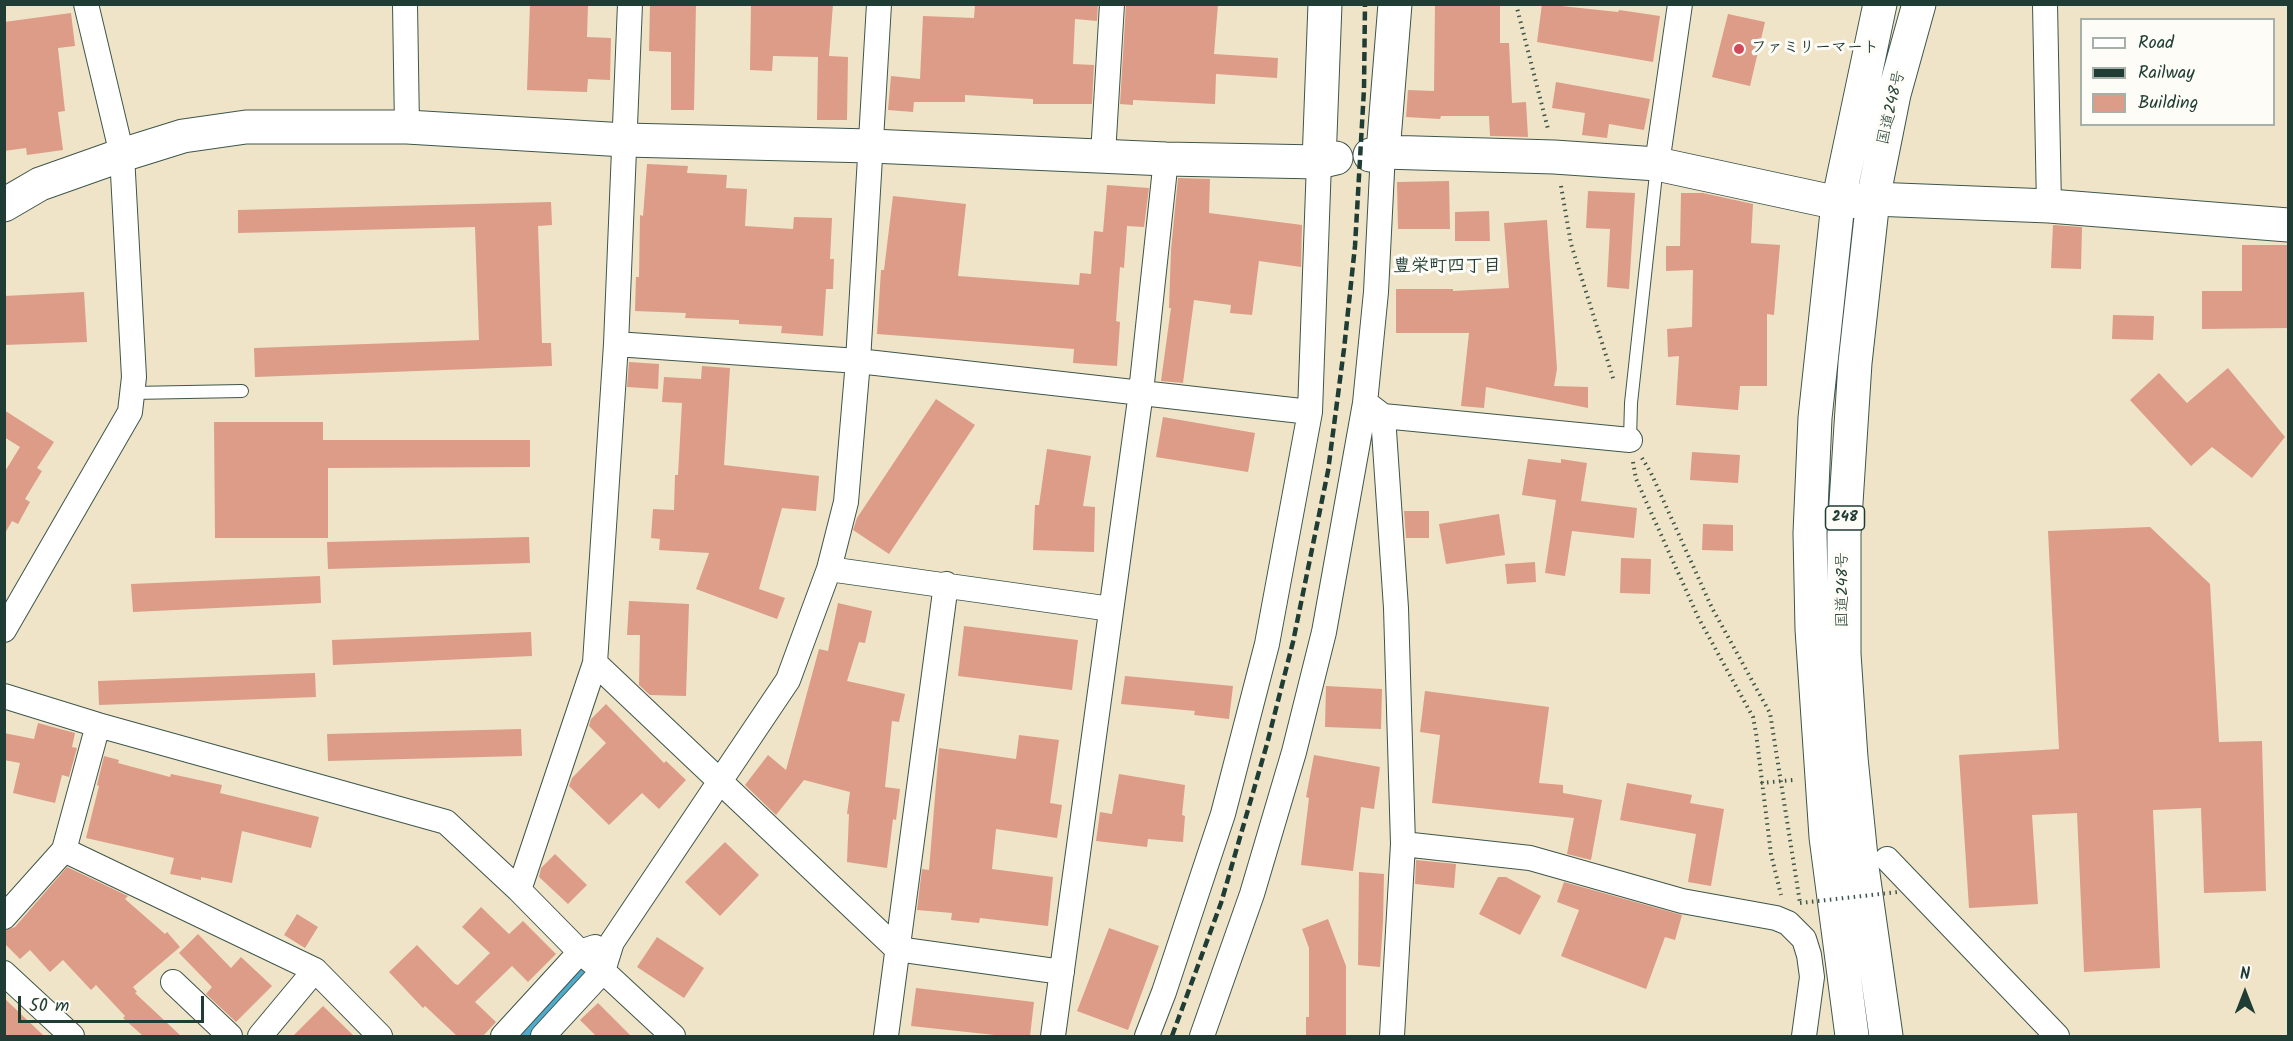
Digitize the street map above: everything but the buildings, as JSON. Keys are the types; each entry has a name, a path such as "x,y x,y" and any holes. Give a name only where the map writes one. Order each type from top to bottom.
{"main road":[{"path":"4,205 40,184 122,154 183,136 246,127 407,127 625,140 871,146 1166,159 1328,160 1325,4"},
{"path":"1395,4 1377,154 1554,157 1657,164 1838,203 1873,199 2049,206 2289,225"},
{"name":"国道248号","path":"1852,1036 1827,974 1826,837 1812,629 1810,533 1815,418 1838,203 1880,4"},
{"name":"国道248号","path":"1886,1036 1860,845 1851,758 1844,654 1844,534 1854,374 1873,199 1894,94 1919,4"}],"street":[{"path":"4,630 130,412 134,377 122,154 86,4"},
{"path":"405,4 407,127"},
{"path":"519,890 595,663 616,344 630,4"},
{"path":"543,1036 603,971 612,942 788,680 829,569 846,502 858,362 879,4"},
{"path":"1103,155 1112,4"},
{"path":"1657,164 1680,4"},
{"path":"2045,4 2049,206"},
{"path":"1377,154 1374,410 1395,608 1403,844 1392,1036"},
{"path":"1053,1036 1141,392 1166,159"},
{"path":"1147,1036 1164,992 1226,803 1267,645 1310,412 1328,160"},
{"path":"616,344 858,362 1310,412"},
{"path":"1374,410 1630,440"},
{"path":"1202,1036 1252,894 1294,752 1324,632 1374,410"},
{"path":"829,569 1111,609"},
{"path":"886,1036 946,584"},
{"path":"595,663 897,949 1062,972"},
{"path":"4,696 98,725 446,822 519,890 579,952 603,971 673,1036"},
{"path":"4,917 64,850 98,725"},
{"path":"1403,844 1530,858 1682,901 1776,918 1794,913 1809,956 1827,974 1804,1036"},
{"path":"64,850 315,970 380,1036"},
{"path":"1887,859 2058,1036"},
{"path":"503,1036 579,952 612,942"},
{"path":"260,1036 315,970"},
{"path":"4,973 72,1036"},
{"path":"173,982 230,1036"}],"lane":[{"path":"1630,440 1631,403 1657,164"},
{"path":"132,393 242,391"}],"path":[{"path":"1516,4 1554,157 1571,244 1618,392 1631,403"},
{"path":"1630,440 1651,472 1712,608 1770,713 1782,781 1794,913"},
{"path":"1630,440 1636,479 1699,619 1753,717 1771,854 1794,913"},
{"path":"1761,783 1800,780"},
{"path":"1794,913 1898,892"}],"waterway":[{"path":"525,1036 572,981"}],"railway":[{"path":"1172,1036 1221,903 1267,744 1293,642 1328,471 1355,246 1364,89 1365,4"}],"place":[{"name":"ファミリーマート","path":"1739,49"}],"district":[{"name":"豊栄町四丁目","path":"1447,268"}]}
